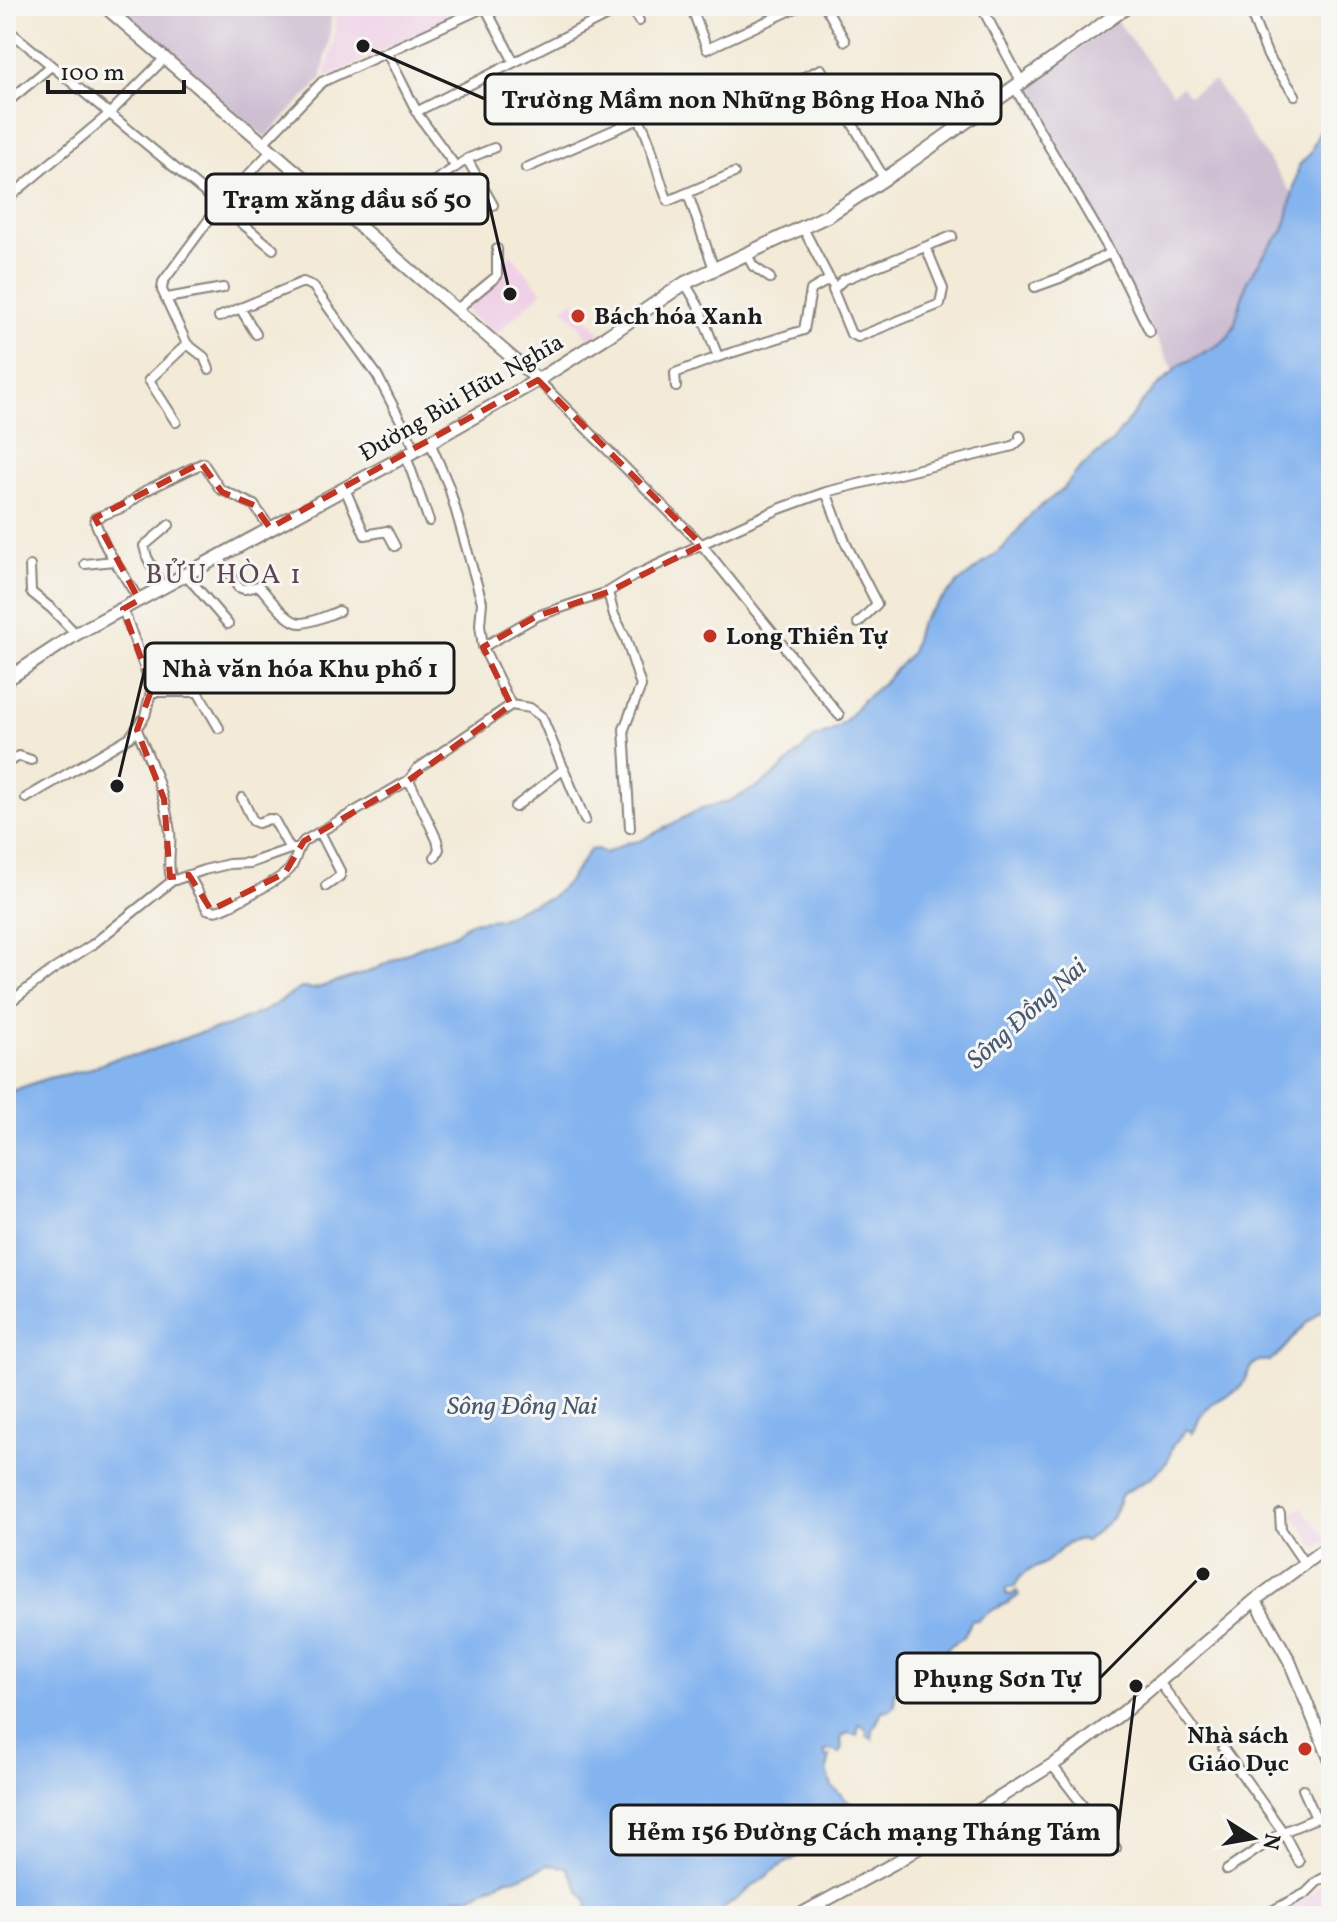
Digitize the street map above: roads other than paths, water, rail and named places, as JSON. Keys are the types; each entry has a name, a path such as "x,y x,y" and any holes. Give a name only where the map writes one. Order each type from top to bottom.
{"main road":[{"path":"104,6 538,380"},
{"name":"Đường Bùi Hữu Nghĩa","path":"6,680 76,634 411,453 538,380 685,283 829,215 885,180 1128,6"},
{"path":"799,1916 874,1876 1052,1765 1107,1726 1255,1600 1331,1544"},
{"path":"1255,1600 1289,1660 1331,1762"}],"street":[{"path":"6,11 11,6"},
{"path":"209,369 204,357 187,344 162,290 163,282 219,206 322,82 486,6 514,62"},
{"path":"416,112 625,6"},
{"path":"632,6 639,21"},
{"path":"694,14 707,49 800,6"},
{"path":"825,6 845,41"},
{"path":"981,6 1018,85 1111,253 1150,332"},
{"path":"1248,6 1268,56 1295,95"},
{"path":"6,28 273,249"},
{"path":"387,53 416,112 456,167"},
{"path":"6,200 108,115 165,58"},
{"path":"6,103 50,67"},
{"path":"734,110 821,69 885,180"},
{"path":"526,168 639,119 645,128 668,201 734,173"},
{"path":"433,182 467,159 494,148"},
{"path":"467,159 493,205"},
{"path":"688,194 714,269"},
{"path":"803,228 832,283 851,334 858,337 940,304 943,289 926,247"},
{"path":"676,387 675,373 804,330 811,290 952,236"},
{"path":"457,309 497,276 497,249"},
{"path":"746,253 753,266 770,278"},
{"path":"1035,287 1111,253"},
{"path":"219,317 303,282 313,286 377,375 411,453 429,521"},
{"path":"685,283 699,307 718,357"},
{"path":"167,298 223,288"},
{"path":"240,308 256,334"},
{"path":"176,422 149,378 187,344"},
{"path":"538,380 702,545 839,715"},
{"path":"483,647 537,616 608,592 634,576 779,509 826,492 978,457 1013,446 1021,439 1020,436"},
{"path":"430,442 449,487 482,602 480,625 483,647 489,665 511,705"},
{"path":"139,600 114,561 95,518 124,507 145,491 201,463 220,489 258,508 270,528"},
{"path":"345,489 365,535 387,531 395,546"},
{"path":"826,492 846,544 877,604 858,623"},
{"path":"162,587 144,546 169,525"},
{"path":"219,558 238,587 259,586 273,604 294,622 302,623 339,611"},
{"path":"85,564 114,561"},
{"path":"30,566 31,592 76,634"},
{"path":"186,575 228,624"},
{"path":"608,592 614,615 640,677 639,692 624,729 630,828"},
{"path":"26,798 137,730 145,716 153,692 123,609"},
{"path":"153,692 198,692 219,728"},
{"path":"6,1005 92,945 172,881 294,849 409,780 417,769 511,705 530,708 542,717 585,820"},
{"path":"137,730 158,777 164,799 170,835 169,873 172,881"},
{"path":"6,758 12,760 19,756 31,760"},
{"path":"515,807 564,769"},
{"path":"409,780 437,840 439,849 435,857"},
{"path":"189,875 207,909 219,910 292,866 294,849 274,820 253,821 242,798"},
{"path":"320,832 340,871 340,876 326,886"},
{"path":"1331,1484 1327,1489 1331,1499"},
{"path":"1280,1514 1281,1529 1304,1563"},
{"path":"1159,1682 1193,1727"},
{"path":"1223,1748 1283,1832 1299,1862"},
{"path":"1052,1765 1116,1848"},
{"path":"1303,1789 1316,1818"},
{"path":"1227,1870 1283,1832 1331,1812"},
{"path":"1262,1916 1306,1893 1331,1874"}],"water":[{"name":"Sông Đồng Nai","path":"1331,116 1331,1298 1328,1303 1275,1358 1253,1364 1240,1389 1209,1407 1192,1434 1186,1430 1173,1446 1167,1462 1151,1478 1122,1494 1112,1518 1086,1541 1073,1541 1023,1575 1015,1587 1006,1588 1006,1594 1017,1591 1019,1595 978,1621 972,1620 963,1638 929,1666 911,1691 894,1693 895,1705 889,1711 883,1710 872,1739 867,1736 866,1728 859,1724 857,1735 847,1733 841,1738 839,1754 832,1750 825,1751 825,1757 830,1756 827,1770 832,1787 853,1806 849,1818 822,1830 814,1843 797,1857 780,1866 714,1916 589,1916 587,1900 567,1867 548,1865 519,1878 506,1879 472,1896 455,1898 446,1907 423,1916 6,1916 6,1093 228,1026 266,1010 301,988 314,989 371,971 454,934 471,922 499,919 550,898 567,883 590,850 606,853 626,843 640,841 702,808 727,802 777,773 814,738 845,722 911,653 919,625 928,613 958,583 1003,548 1032,513 1063,489 1079,469 1112,442 1148,395 1180,365 1228,337 1247,281 1284,231 1299,165 1310,154 1319,132"}],"place":[{"name":"Trường Mầm non Những Bông Hoa Nhỏ","path":"363,46"},
{"name":"Trạm xăng dầu số 50","path":"510,294"},
{"name":"Bách hóa Xanh","path":"578,316"},
{"name":"Long Thiền Tự","path":"710,636"},
{"name":"Nhà văn hóa Khu phố 1","path":"117,786"},
{"name":"Phụng Sơn Tự","path":"1203,1574"},
{"name":"Hẻm 156 Đường Cách mạng Tháng Tám","path":"1136,1686"},
{"name":"Nhà sách Giáo Dục","path":"1305,1749"}],"district":[{"name":"BỬU HÒA 1","path":"224,573"}]}
